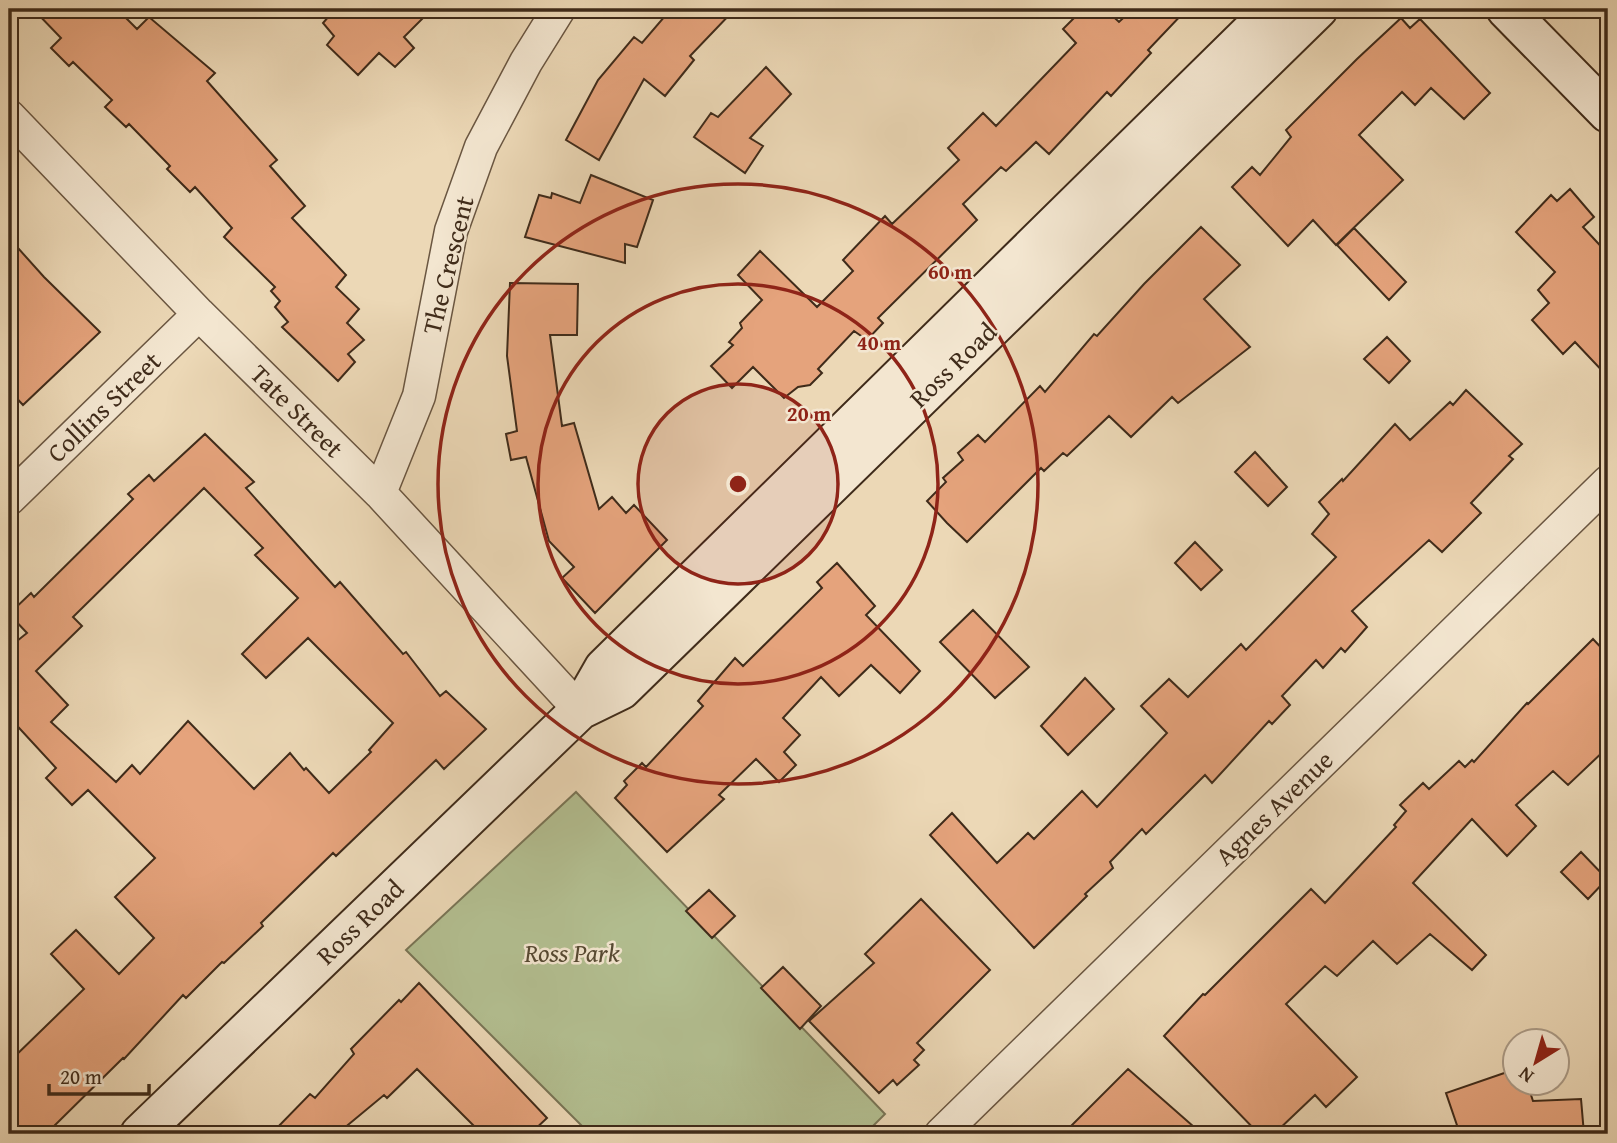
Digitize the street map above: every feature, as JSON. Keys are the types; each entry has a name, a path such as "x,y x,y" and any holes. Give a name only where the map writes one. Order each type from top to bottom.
{"street":[{"name":"The Crescent","path":"380,493 419,397 451,231 481,146 526,62 559,9"},
{"name":"Ross Road","path":"140,1134 580,710 604,668 1274,9"},
{"name":"Ross Road","path":"580,710 621,690 1318,9"},
{"path":"1506,9 1608,113"},
{"name":"Tate Street","path":"9,116 199,314 380,493 580,710"},
{"name":"Collins Street","path":"9,499 199,314"},
{"name":"Agnes Avenue","path":"940,1134 1608,482"}],"green space":[{"name":"Ross Park","path":"576,792 885,1114 865,1134 590,1134 406,950"}],"building":[{"path":"33,9 117,9 137,29 149,17 215,73 207,81 277,160 270,166 305,206 292,218 346,275 336,287 359,309 347,323 364,340 348,354 355,362 338,381 282,327 288,322 275,307 280,301 271,291 275,287 224,237 232,228 195,187 190,192 167,169 170,166 129,124 126,127 105,107 112,100 73,62 69,66 51,48 61,38"},
{"path":"335,9 432,9 404,37 414,48 395,67 379,53 358,75 327,45 334,36 323,23"},
{"path":"671,9 735,9 690,56 694,60 665,96 644,79 599,160 566,140 598,80 634,37 642,43"},
{"path":"1083,9 1105,9 1119,22 1133,9 1187,9 1148,50 1151,53 1111,96 1107,92 1049,154 1036,142 1006,171 1001,167 963,204 977,220 878,318 883,323 867,340 854,331 818,369 822,373 810,385 798,387 784,398 753,367 732,388 711,366 733,345 729,342 742,328 740,323 762,300 738,275 760,251 817,307 853,271 843,260 885,216 892,224 959,160 948,148 983,113 996,126 1076,43 1063,29"},
{"path":"1401,18 1410,28 1420,19 1490,93 1464,119 1431,88 1415,105 1402,92 1359,135 1403,180 1336,245 1313,220 1288,246 1232,187 1252,167 1260,175 1291,137 1286,130"},
{"path":"766,67 791,94 750,138 763,146 745,173 694,137 711,113 718,117"},
{"path":"591,175 653,200 637,247 625,244 625,263 525,237 539,195 551,198 552,193 580,203"},
{"path":"1570,189 1594,217 1583,227 1608,254 1608,377 1575,342 1563,354 1532,320 1549,303 1538,290 1555,272 1516,232 1551,195 1557,201"},
{"path":"1201,227 1240,265 1204,299 1250,347 1178,403 1172,397 1131,437 1109,416 1067,456 1063,453 1044,471 1041,468 967,542 927,501 946,482 943,478 963,460 958,453 978,435 985,442 1040,386 1045,392 1094,334 1097,336"},
{"path":"1354,228 1406,282 1389,300 1337,245"},
{"path":"9,238 100,332 23,405 9,390"},
{"path":"510,283 578,284 577,335 550,335 562,426 574,423 599,509 612,497 626,513 634,505 667,540 595,613 562,578 574,567 549,541 526,457 511,460 506,434 517,431 507,356"},
{"path":"1387,337 1410,361 1389,383 1364,359"},
{"path":"1466,390 1522,444 1509,456 1513,459 1471,503 1481,513 1442,552 1429,540 1352,611 1367,627 1345,652 1341,648 1323,668 1316,660 1282,696 1290,705 1272,724 1269,721 1212,783 1205,775 1146,834 1142,829 1110,862 1113,868 1034,948 930,835 952,813 997,863 1028,833 1034,839 1082,791 1097,807 1167,733 1141,706 1169,679 1188,697 1241,644 1246,650 1336,557 1312,534 1329,514 1319,502 1342,479 1343,481 1395,424 1410,440 1450,402 1453,405"},
{"path":"205,434 254,482 246,488 335,587 340,582 403,654 406,652 440,696 446,691 486,729 444,769 436,760 336,856 333,853 224,963 186,998 183,995 124,1059 46,1134 9,1134 9,1062 84,989 51,954 76,930 119,974 154,938 115,897 155,858 88,790 72,805 46,778 56,768 9,717 9,641 12,645 27,633 9,614 31,593 34,597 133,499 128,494 149,475 154,481","holes":["204,488 263,548 255,555 298,598 242,654 266,678 308,638 393,723 369,750 371,752 329,793 290,753 254,789 188,721 140,774 132,765 116,782 51,722 68,705 36,671 82,626 73,617"]},
{"path":"1255,452 1287,487 1268,506 1235,472"},
{"path":"1195,542 1222,570 1201,590 1175,563"},
{"path":"837,563 875,606 866,615 920,671 900,693 871,665 839,696 821,677 783,718 800,735 784,752 796,765 779,782 756,759 719,795 724,799 667,852 615,798 627,785 624,781 642,763 646,767 703,706 698,701 735,658 743,666 822,588 817,582"},
{"path":"973,610 1029,667 995,698 940,642"},
{"path":"1593,639 1608,655 1608,747 1568,785 1553,771 1516,805 1536,826 1507,856 1472,819 1413,883 1486,955 1472,970 1430,934 1397,964 1373,941 1337,976 1325,966 1286,1004 1357,1077 1326,1107 1315,1095 1274,1134 1259,1134 1164,1036 1203,994 1205,995 1311,889 1325,903 1396,827 1394,825 1406,811 1400,805 1423,783 1429,789 1459,761 1465,767 1472,760 1474,762 1527,703"},
{"path":"1085,678 1114,709 1068,755 1041,726"},
{"path":"1581,852 1607,879 1588,899 1561,872"},
{"path":"709,890 735,916 712,938 686,911"},
{"path":"921,899 990,970 917,1043 924,1050 914,1060 919,1065 897,1085 893,1080 879,1093 809,1021 874,963 865,954"},
{"path":"783,967 821,1006 800,1029 761,988"},
{"path":"419,983 547,1118 530,1134 482,1134 417,1069 387,1098 384,1095 337,1134 271,1134 310,1094 315,1098 354,1054 351,1049"},
{"path":"1128,1069 1202,1134 1063,1134"},
{"path":"1502,1074 1502,1098 1532,1098 1533,1101 1581,1099 1584,1134 1460,1134 1446,1093"}]}
